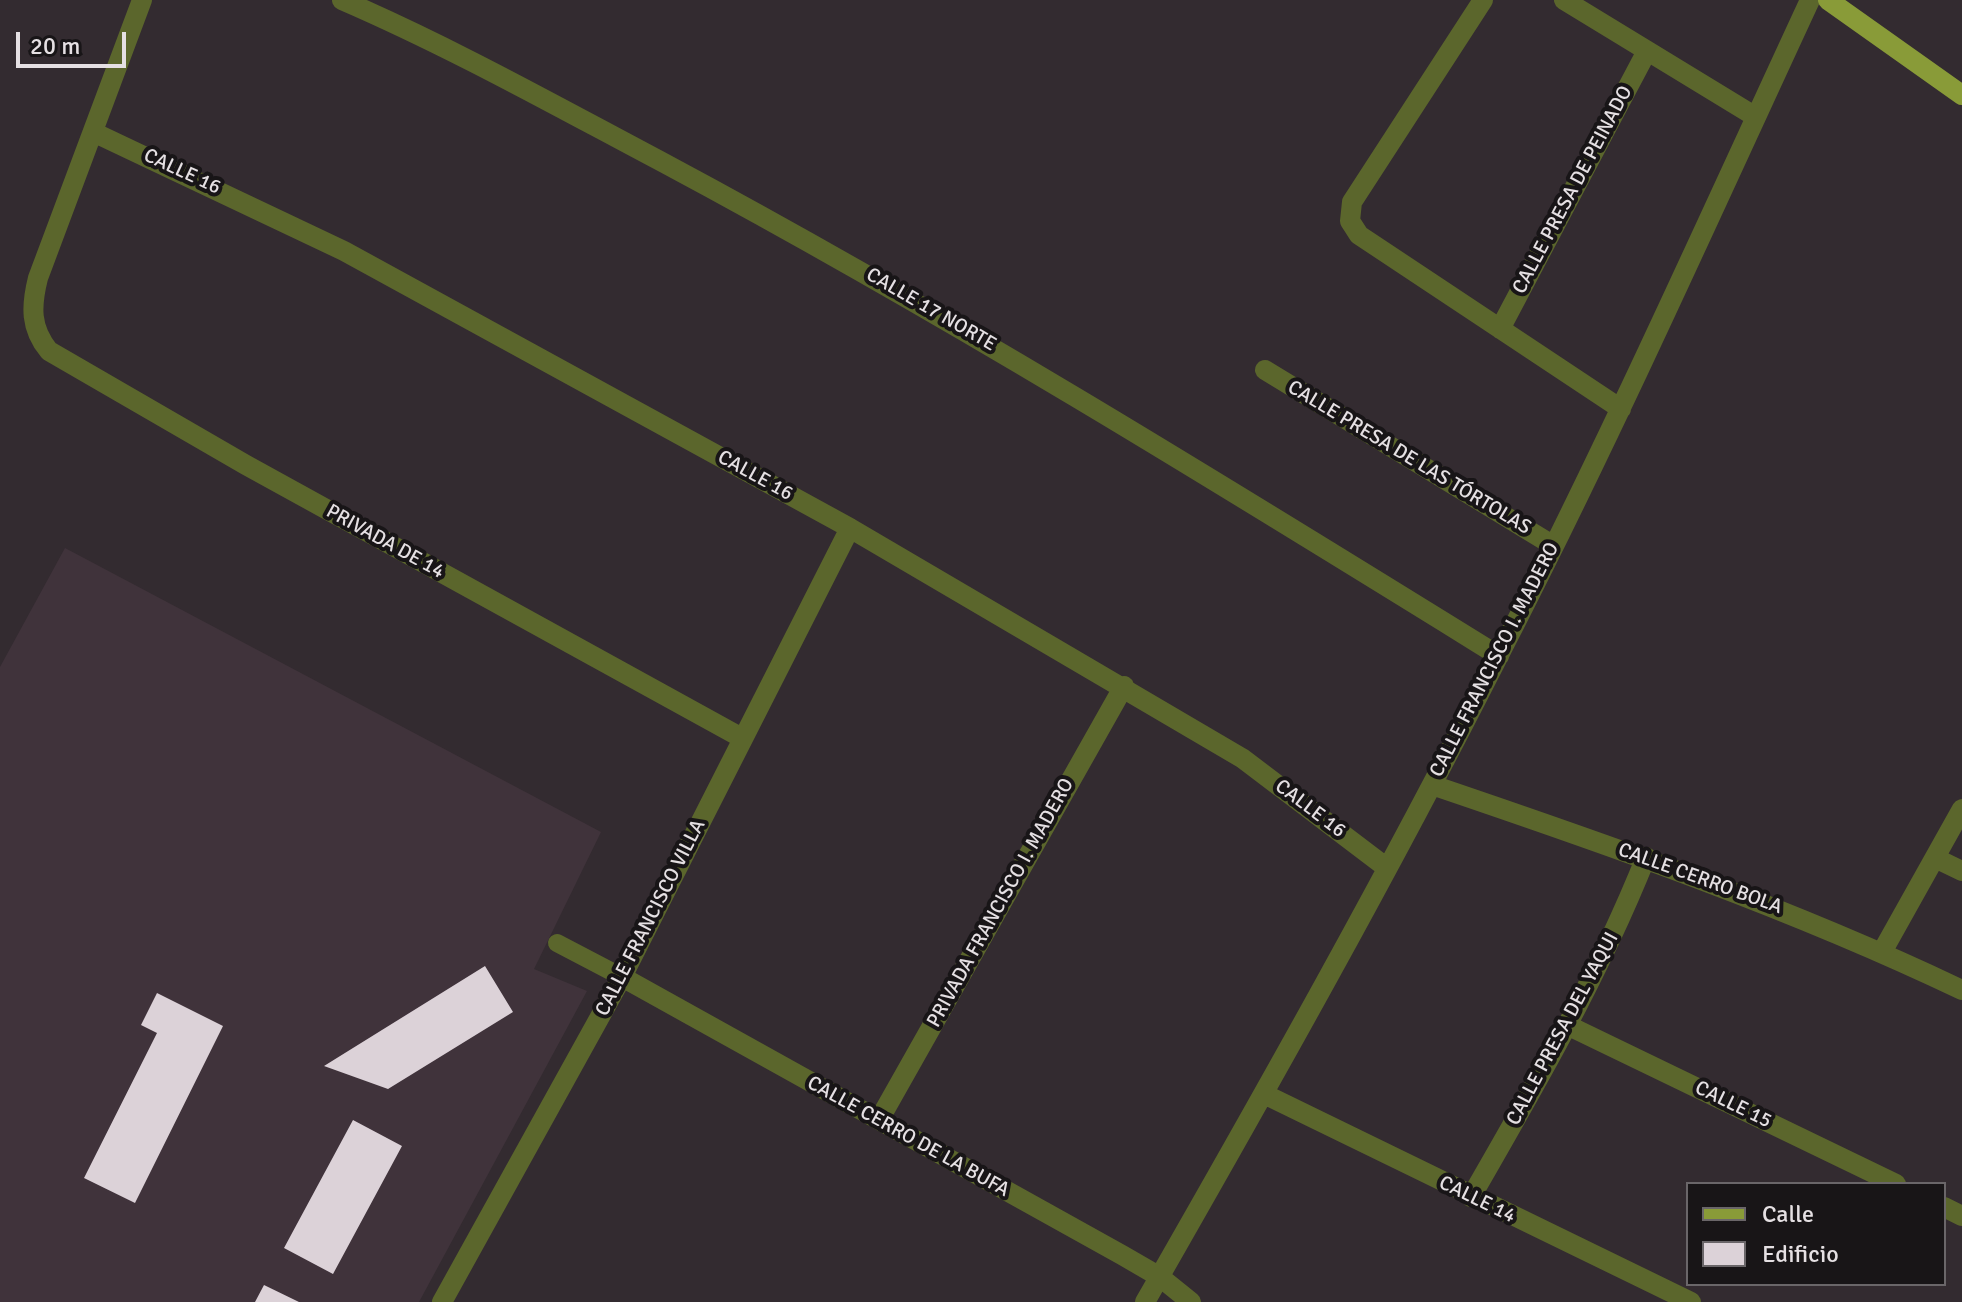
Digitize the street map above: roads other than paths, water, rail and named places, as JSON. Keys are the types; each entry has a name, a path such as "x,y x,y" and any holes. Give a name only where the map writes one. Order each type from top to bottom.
{"main road":[{"path":"1828,0 1962,95"}],"street":[{"path":"93,132 142,0"},
{"name":"CALLE 17 NORTE","path":"342,0 478,64 883,282 1053,381 1499,656"},
{"path":"1483,0 1352,202 1350,221 1359,235 1621,409"},
{"path":"1564,0 1756,117"},
{"name":"CALLE FRANCISCO I. MADERO","path":"1145,1302 1266,1095 1499,656 1621,409 1810,0"},
{"name":"CALLE PRESA DE PEINADO","path":"1500,329 1647,51"},
{"name":"PRIVADA DE 14","path":"93,132 33,298 36,335 49,351 246,465 742,738"},
{"name":"CALLE 16","path":"93,132 344,251 850,528 1242,758 1387,868"},
{"name":"CALLE PRESA DE LAS TÓRTOLAS","path":"1265,370 1554,546"},
{"name":"CALLE FRANCISCO VILLA","path":"442,1302 622,977 850,528"},
{"name":"PRIVADA FRANCISCO I. MADERO","path":"879,1120 1124,686"},
{"name":"CALLE CERRO BOLA","path":"1432,785 1646,857 1786,910 1962,990"},
{"path":"1882,952 1962,809"},
{"name":"CALLE PRESA DEL YAQUI","path":"1471,1197 1569,1026 1613,939 1646,857"},
{"path":"1935,858 1962,871"},
{"name":"CALLE CERRO DE LA BUFA","path":"622,977 1160,1277 1191,1302"},
{"name":"CALLE 15","path":"1569,1026 1892,1182"},
{"name":"CALLE 14","path":"1266,1095 1691,1302"}],"lane":[{"path":"557,943 622,977"}]}
